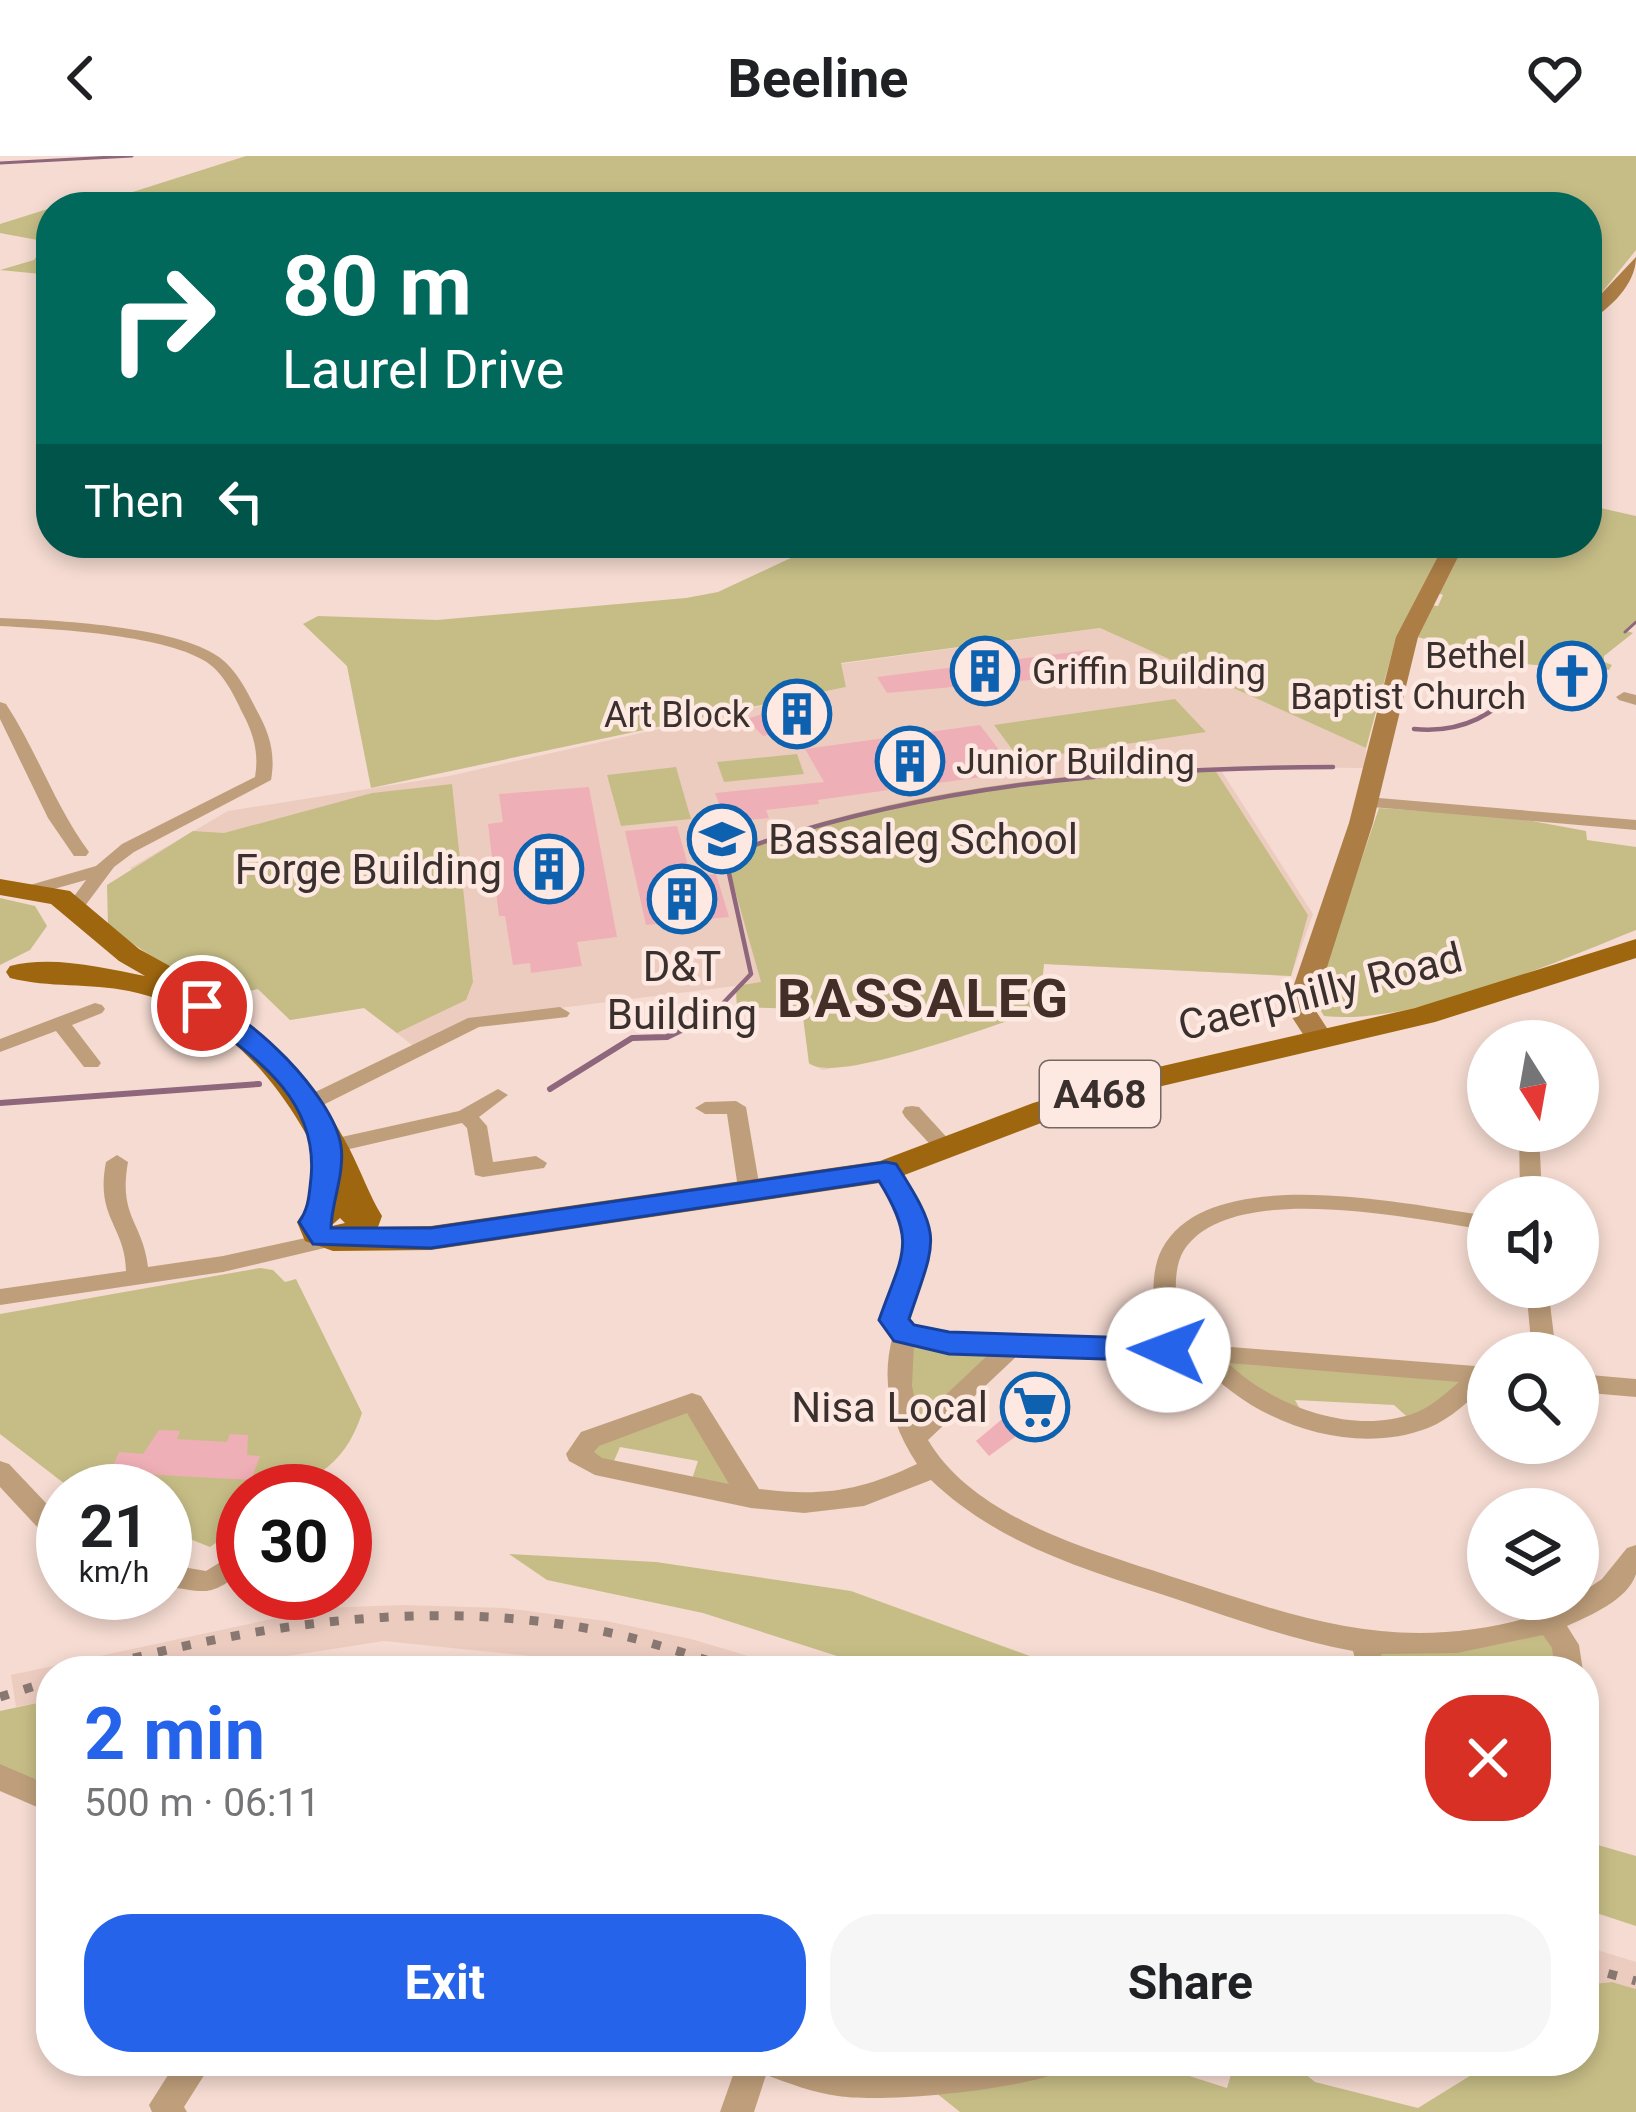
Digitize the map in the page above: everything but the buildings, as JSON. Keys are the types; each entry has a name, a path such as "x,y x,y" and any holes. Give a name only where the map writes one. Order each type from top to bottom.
{"main road":[{"path":"0,860 33,888"},
{"path":"0,887 33,888 60,897 74,912 183,986 262,1051 310,1103 328,1147 344,1223"},
{"path":"6,977 65,944 74,912"},
{"name":"Caerphilly Road","path":"344,1223 404,1241 750,1195 886,1171 1154,1078 1494,994 1636,948"},
{"path":"6,977 105,973 202,1006"}],"street":[{"path":"1602,303 1636,261"},
{"path":"1320,1039 1300,1008 1367,802 1408,637 1448,558"},
{"path":"0,622 153,641 203,653 229,677 260,730 269,759 263,780 128,848 103,869 74,912"},
{"path":"0,707 29,753 61,830 80,852"},
{"path":"1367,802 1636,825"},
{"path":"33,888 103,869"},
{"path":"0,1046 95,1009"},
{"path":"310,1103 475,1022 560,1012"},
{"path":"62,1024 91,1063"},
{"path":"328,1147 466,1116 498,1095"},
{"path":"705,1108 736,1107 750,1195"},
{"path":"913,1112 945,1148"},
{"path":"466,1116 477,1126 483,1170 536,1163"},
{"path":"117,1162 109,1190 116,1222 135,1250 136,1276"},
{"path":"886,1171 913,1213 921,1240 894,1320 904,1334 949,1343 1168,1350 1467,1374"},
{"path":"1168,1350 1169,1255 1186,1227 1228,1209 1292,1201 1467,1221"},
{"name":"Caerphilly Road","path":"0,1298 248,1258 344,1223"},
{"path":"904,1334 894,1363 915,1438 933,1468 974,1501 1063,1553 1364,1641 1448,1639 1549,1622 1609,1589 1636,1555"},
{"path":"915,1438 1014,1344"},
{"path":"1206,1353 1220,1374 1264,1402 1305,1418 1359,1427 1414,1424 1467,1387"},
{"path":"1599,1385 1636,1388"},
{"path":"752,1498 692,1402 590,1438 578,1454 595,1466 752,1498 817,1508 871,1498 933,1468"},
{"path":"0,1471 36,1509"},
{"path":"1549,1622 1567,1656"},
{"path":"1364,1641 1368,1656"},
{"path":"0,1778 36,1794"},
{"path":"160,2110 186,2076"},
{"path":"737,2112 749,2076"},
{"path":"823,2076 880,2081 937,2076"}],"shaded area":[{"path":"246,156 1636,156 1636,250 1602,292 1602,192 133,192"},
{"path":"36,213 36,240 0,233 0,224"},
{"path":"34,260 36,274 0,270"},
{"path":"1602,508 1636,516 1636,622 1627,631 1633,633 1604,656 1604,662 1612,665 1609,670 1574,663 1567,668 1525,664 1413,636 1428,605 1438,606 1443,595 1435,592 1454,558 1602,558"},
{"path":"791,558 1437,558 1395,642 1366,748 1100,628 841,663 846,687 371,788 347,666 303,624 318,616 437,620 718,592"},
{"name":"Bassaleg School","path":"1100,628 1366,748 1365,768 1219,767 1313,914 1291,976 1044,964 1039,1010 911,1052 823,1070 809,1063 802,1009 737,1007 735,986 471,1019 416,1048 364,1008 290,1020 130,868 228,811 449,776 846,687 840,664"},
{"path":"1175,699 1206,732 1020,760 994,725"},
{"path":"797,754 804,774 724,782 717,762"},
{"path":"676,767 691,819 621,826 607,775"},
{"path":"1174,767 1215,770 1308,915 1291,976 1044,964 1039,1010 883,1060 824,1068 809,1063 802,1009 737,1007 736,986 761,982 725,855 835,818 946,794"},
{"path":"452,784 473,982 466,1000 397,1033 364,1008 290,1020 258,989 215,999 108,927 107,885 193,831 224,833 372,793"},
{"path":"1379,808 1511,817 1586,831 1587,840 1636,847 1636,930 1439,1002 1359,1017 1324,1016 1314,999"},
{"path":"0,898 35,906 47,926 30,950 0,965"},
{"path":"260,1268 273,1270 285,1282 296,1279 362,1413 332,1464 216,1464 216,1543 210,1547 192,1540 192,1464 39,1464 0,1434 0,1314"},
{"path":"905,1334 1014,1344 915,1438"},
{"path":"1206,1353 1467,1374 1467,1387 1415,1424 1394,1405 1295,1400 1305,1418"},
{"path":"692,1402 751,1498 690,1485 698,1461 620,1447 610,1470 595,1466 590,1439"},
{"path":"509,1554 656,1562 851,1591 1030,1656 837,1656 703,1613 547,1580"},
{"path":"403,1605 505,1608 606,1621 748,1656 530,1656 384,1641 288,1656 99,1656 267,1620 372,1620 372,1606"},
{"path":"1549,1622 1563,1656 1368,1656 1364,1641"},
{"path":"36,1670 36,1703 16,1707 11,1675"},
{"path":"36,1703 36,1793 0,1777 0,1711"},
{"path":"1599,1845 1636,1856 1636,1926 1599,1914"},
{"path":"1599,1951 1636,1962 1636,1989 1599,1983"},
{"path":"1599,1983 1636,1989 1636,2112 960,2112 935,2092 823,2076 1189,2076 1227,2088 1231,2076 1308,2076 1315,2082 1418,2108 1470,2076 1599,2076"}],"waterway":[{"path":"0,163 132,156"},
{"path":"1625,632 1636,622"},
{"path":"1414,729 1444,729 1471,722 1517,687"},
{"path":"712,1015 751,974 725,855 876,811 1025,784 1176,771 1333,767"},
{"path":"550,1089 632,1038 667,1037 712,1015"},
{"path":"0,1103 259,1084"}],"railway":[{"path":"143,1656 336,1621 463,1616 610,1633 693,1656"},
{"path":"0,1697 36,1686"},
{"path":"1599,1971 1636,1981"}],"place":[{"name":"Griffin Building","path":"985,671"},
{"name":"Bethel Baptist Church","path":"1572,676"},
{"name":"Art Block","path":"797,714"},
{"name":"Junior Building","path":"910,761"},
{"name":"Bassaleg School","path":"722,839"},
{"name":"Forge Building","path":"549,869"},
{"name":"D&T Building","path":"682,899"},
{"name":"Nisa Local","path":"1035,1407"}],"district":[{"name":"BASSALEG","path":"924,998"}],"route":[{"path":"202,1006 262,1051 310,1103 328,1147 322,1212 314,1222 323,1237 431,1238 750,1195 886,1171 913,1213 921,1240 894,1320 904,1334 949,1343 1168,1350"}]}
